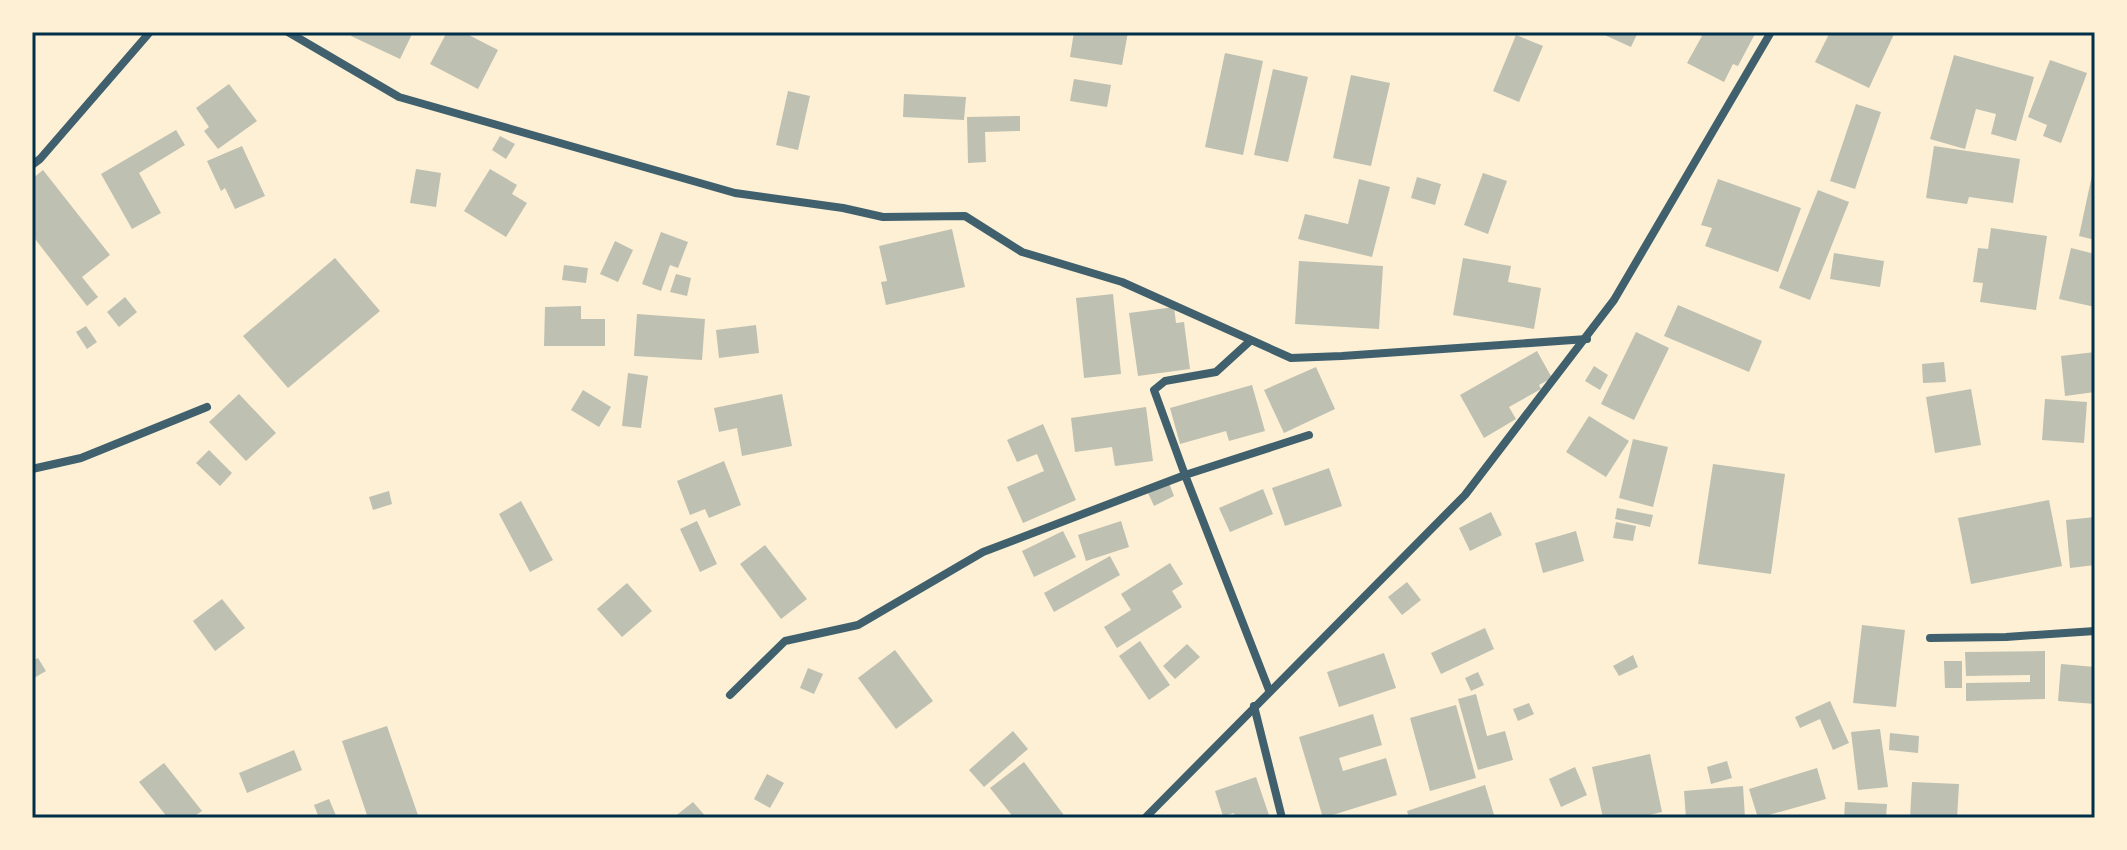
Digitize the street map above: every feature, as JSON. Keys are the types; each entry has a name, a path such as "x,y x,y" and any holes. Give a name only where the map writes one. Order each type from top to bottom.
{"street":[{"path":"36,162 150,32"},
{"path":"288,32 399,97 735,193 843,208 883,217 965,216 1022,252 1122,282 1291,358 1587,339"},
{"path":"1145,818 1465,495 1614,300 1771,32"},
{"path":"32,149 36,162"},
{"path":"1250,341 1216,372 1165,381 1154,390 1269,690"},
{"path":"32,469 81,458 207,407"},
{"path":"730,695 785,641 858,625 983,552 1185,475 1309,435"},
{"path":"1930,638 2095,631"},
{"path":"1254,706 1282,818"}],"building":[{"path":"353,32 413,32 400,59 351,36"},
{"path":"447,32 463,32 498,50 478,89 430,64"},
{"path":"1074,32 1128,32 1122,65 1070,57"},
{"path":"1598,32 1638,32 1631,47"},
{"path":"1699,32 1756,32 1738,66 1733,64 1724,82 1687,63 1702,36"},
{"path":"1830,32 1895,32 1869,88 1815,62"},
{"path":"1516,35 1543,46 1519,102 1493,91"},
{"path":"1225,53 1263,61 1243,155 1205,147"},
{"path":"1954,55 2034,77 2016,141 1991,134 1996,114 1976,109 1965,149 1930,139"},
{"path":"2050,60 2087,73 2061,143 2043,136 2047,125 2028,117"},
{"path":"1273,69 1308,77 1288,162 1254,155"},
{"path":"1351,75 1390,83 1371,166 1333,158"},
{"path":"1074,79 1111,85 1107,107 1070,101"},
{"path":"229,84 257,121 218,149 204,131 209,127 196,108"},
{"path":"788,91 810,96 798,150 776,145"},
{"path":"904,94 966,97 964,120 903,117"},
{"path":"1856,104 1881,112 1855,189 1830,181"},
{"path":"1020,116 1020,131 985,132 986,162 968,163 967,117"},
{"path":"176,130 185,145 139,173 161,213 132,229 101,174"},
{"path":"500,136 515,144 506,159 492,150"},
{"path":"242,146 265,196 235,209 225,188 221,191 207,161"},
{"path":"1934,146 2020,159 2013,203 1969,197 1967,204 1926,198"},
{"path":"2095,166 2095,240 2079,236"},
{"path":"416,169 441,173 436,207 410,203"},
{"path":"490,169 517,185 512,194 527,203 506,237 464,211"},
{"path":"43,170 110,255 82,277 98,297 87,306 32,235 32,179"},
{"path":"1483,173 1507,181 1488,234 1464,225"},
{"path":"1417,177 1441,184 1435,205 1411,198"},
{"path":"1359,179 1390,187 1372,257 1298,239 1305,214 1348,224"},
{"path":"1718,179 1801,208 1778,272 1705,246 1712,228 1701,225"},
{"path":"1818,190 1849,202 1810,300 1779,288"},
{"path":"1991,228 2047,236 2036,310 1980,302 1983,283 1973,282 1978,248 1988,249"},
{"path":"952,229 965,287 886,305 881,282 887,281 879,246"},
{"path":"661,232 688,242 678,268 670,265 661,291 642,284"},
{"path":"615,241 633,250 618,282 600,274"},
{"path":"2071,248 2095,254 2095,307 2059,299"},
{"path":"1834,253 1884,261 1880,287 1830,279"},
{"path":"335,258 380,311 288,388 243,336"},
{"path":"1463,258 1511,266 1508,282 1541,288 1534,329 1453,315"},
{"path":"1299,261 1383,266 1379,329 1295,324"},
{"path":"564,265 588,268 586,283 562,280"},
{"path":"676,274 691,278 687,296 670,292"},
{"path":"1113,294 1121,374 1084,378 1076,298"},
{"path":"125,297 137,312 119,327 107,312"},
{"path":"1678,305 1762,341 1749,372 1664,336"},
{"path":"581,306 581,319 605,319 605,346 544,346 545,307"},
{"path":"1174,307 1176,323 1184,322 1190,369 1138,376 1129,313"},
{"path":"637,314 705,319 702,360 634,356"},
{"path":"756,325 759,353 719,358 716,330"},
{"path":"86,326 97,342 87,349 76,332"},
{"path":"1636,332 1669,348 1634,420 1601,404"},
{"path":"1537,351 1552,378 1539,385 1541,389 1509,407 1516,419 1484,438 1460,395"},
{"path":"2095,352 2095,392 2065,396 2061,356"},
{"path":"1944,362 1946,382 1923,383 1922,364"},
{"path":"1594,366 1608,375 1600,390 1585,381"},
{"path":"1316,367 1335,409 1284,433 1264,390"},
{"path":"628,373 648,376 641,428 622,426"},
{"path":"1252,385 1265,431 1229,441 1226,431 1180,444 1170,408"},
{"path":"1971,389 1981,445 1935,453 1926,397"},
{"path":"583,390 611,407 599,427 571,410"},
{"path":"239,394 276,433 246,461 209,422"},
{"path":"782,394 792,446 742,456 737,428 719,432 714,408"},
{"path":"2045,399 2087,402 2084,443 2042,440"},
{"path":"1146,407 1153,461 1115,466 1112,447 1075,452 1071,418"},
{"path":"1589,416 1629,441 1606,477 1566,452"},
{"path":"1043,424 1076,500 1023,523 1007,487 1044,471 1037,454 1017,462 1007,440"},
{"path":"1633,439 1668,447 1653,507 1619,498"},
{"path":"209,450 232,473 220,486 196,463"},
{"path":"724,461 741,505 709,518 705,509 690,515 677,481"},
{"path":"1713,464 1785,474 1771,574 1698,564"},
{"path":"1329,468 1342,506 1285,526 1272,488"},
{"path":"1169,483 1174,496 1154,506 1148,493"},
{"path":"1263,489 1273,514 1230,532 1219,508"},
{"path":"389,491 392,504 373,510 369,497"},
{"path":"2049,500 2062,566 1971,584 1958,518"},
{"path":"521,501 553,560 530,572 499,514"},
{"path":"1617,508 1653,515 1650,527 1615,519"},
{"path":"1491,512 1502,535 1470,551 1459,528"},
{"path":"2095,517 2095,565 2070,568 2066,520"},
{"path":"697,521 717,564 700,572 680,529"},
{"path":"1121,521 1129,547 1086,561 1078,535"},
{"path":"1616,522 1636,526 1633,541 1613,538"},
{"path":"1063,531 1076,557 1034,577 1022,551"},
{"path":"1576,531 1584,561 1543,573 1535,543"},
{"path":"765,545 807,599 781,619 740,564"},
{"path":"1110,556 1120,575 1054,612 1044,593"},
{"path":"1170,563 1183,584 1172,591 1182,607 1117,648 1104,627 1131,610 1121,594"},
{"path":"1407,582 1421,600 1402,615 1388,597"},
{"path":"627,583 652,611 622,637 597,609"},
{"path":"222,599 245,628 215,651 193,621"},
{"path":"1862,625 1905,630 1896,707 1853,703"},
{"path":"1485,628 1494,649 1441,674 1431,653"},
{"path":"1140,641 1170,685 1149,700 1119,656"},
{"path":"1187,644 1200,657 1175,679 1163,666"},
{"path":"895,650 933,701 896,729 858,678"},
{"path":"2045,651 2045,699 1966,701 1966,683 2030,682 2030,675 1966,676 1965,652"},
{"path":"1384,653 1396,688 1339,707 1327,672"},
{"path":"1633,655 1638,667 1619,676 1613,666"},
{"path":"38,658 46,671 34,678 32,661"},
{"path":"1944,661 1962,661 1962,688 1945,688"},
{"path":"2061,664 2095,667 2095,704 2058,701"},
{"path":"808,668 823,674 814,694 800,688"},
{"path":"1478,672 1484,685 1471,691 1465,678"},
{"path":"1476,694 1487,736 1505,731 1513,760 1478,770 1458,699"},
{"path":"1830,701 1849,743 1833,750 1820,719 1800,728 1795,717"},
{"path":"1529,703 1534,714 1518,721 1513,709"},
{"path":"1456,705 1476,778 1430,791 1410,718"},
{"path":"1373,714 1382,745 1339,758 1343,771 1386,758 1397,795 1323,818 1299,737"},
{"path":"387,726 419,818 368,818 342,741"},
{"path":"1880,729 1888,787 1858,790 1851,732"},
{"path":"1013,731 1028,749 984,787 969,770"},
{"path":"1890,733 1919,736 1918,753 1889,750"},
{"path":"294,750 302,770 247,793 239,773"},
{"path":"1650,754 1662,812 1637,818 1603,818 1592,767"},
{"path":"1727,761 1732,778 1711,784 1707,767"},
{"path":"1024,762 1066,818 1014,818 990,788"},
{"path":"164,763 202,811 192,818 168,818 139,782"},
{"path":"1575,767 1587,795 1561,807 1549,779"},
{"path":"1817,768 1826,799 1758,818 1749,789"},
{"path":"767,774 784,783 770,808 754,799"},
{"path":"1256,777 1270,818 1235,818 1234,813 1223,816 1215,791"},
{"path":"1912,782 1959,784 1957,818 1910,818"},
{"path":"1485,785 1495,818 1409,818 1407,811"},
{"path":"1743,786 1745,818 1686,818 1684,791"},
{"path":"329,799 337,818 319,818 314,805"},
{"path":"693,802 707,818 673,818"},
{"path":"1845,802 1887,804 1886,818 1844,818"}]}
